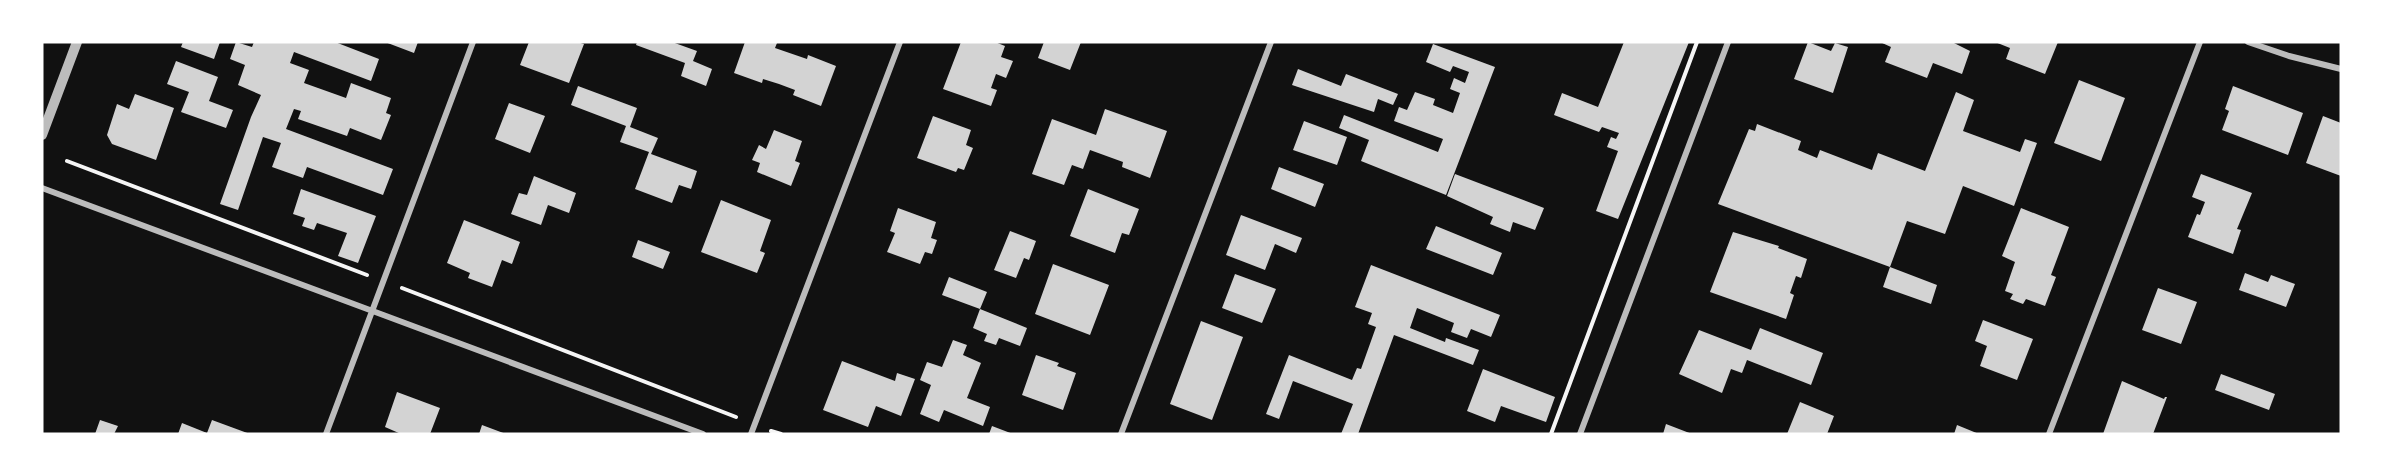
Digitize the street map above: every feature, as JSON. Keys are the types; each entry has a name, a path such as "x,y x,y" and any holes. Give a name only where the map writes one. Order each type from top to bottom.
{"street":[{"path":"42,135 77,42"},
{"path":"326,434 473,42"},
{"path":"751,434 900,42"},
{"path":"1121,434 1271,42"},
{"path":"1580,434 1728,42"},
{"path":"2049,434 2200,42"},
{"path":"2248,42 2289,56 2341,69"},
{"path":"42,188 703,434"}],"path":[{"path":"1551,434 1697,42"},
{"path":"68,161 781,434"}],"building":[{"path":"183,42 220,42 214,59 181,47"},
{"path":"236,42 252,47 254,42 335,42 379,59 371,81 294,52 290,63 309,70 304,83 346,98 351,83 391,98 386,113 391,115 381,140 350,128 347,136 298,119 301,111 294,109 286,129 393,169 383,195 307,167 303,178 272,167 281,143 263,137 238,210 220,204 261,95 238,85 245,65 230,59"},
{"path":"385,42 418,42 414,53"},
{"path":"529,42 584,44 569,83 520,65"},
{"path":"637,42 672,42 697,51 693,61 712,69 706,86 681,76 685,63 636,45"},
{"path":"745,42 775,42 777,43 775,48 807,59 808,55 836,66 821,106 793,95 795,90 763,79 762,83 734,73"},
{"path":"961,42 995,42 1005,46 1001,57 1013,61 1006,78 996,74 991,88 997,90 991,106 943,89"},
{"path":"1044,42 1081,42 1070,70 1038,58"},
{"path":"1624,42 1689,42 1618,219 1596,211 1618,151 1607,147 1611,137 1616,139 1619,133 1602,127 1599,132 1554,115 1562,93 1598,107"},
{"path":"1808,42 1831,51 1835,43 1848,47 1833,93 1794,79"},
{"path":"1880,42 1952,42 1970,51 1962,74 1933,63 1927,78 1885,62 1891,47"},
{"path":"1995,42 2058,42 2045,74 2006,59 2010,48"},
{"path":"1433,44 1495,67 1446,195 1361,161 1369,140 1339,128 1344,115 1438,152 1443,139 1394,121 1399,107 1407,110 1415,92 1435,99 1433,105 1453,113 1460,93 1450,89 1454,78 1465,83 1469,72 1453,66 1450,72 1426,62"},
{"path":"176,61 218,77 209,101 233,110 226,128 181,112 189,92 167,84"},
{"path":"1298,69 1341,86 1346,74 1398,94 1393,105 1378,99 1374,112 1292,85"},
{"path":"2079,80 2125,98 2101,161 2054,143"},
{"path":"578,86 637,108 630,127 658,138 651,154 697,171 691,189 679,185 672,203 635,189 649,152 620,142 626,126 571,105"},
{"path":"2233,86 2303,113 2288,155 2222,130 2229,111 2225,109"},
{"path":"1956,92 1974,100 1963,131 2020,152 2025,139 2037,143 2014,206 1963,186 1945,234 1907,221 1890,267 1718,204 1749,129 1755,131 1757,124 1801,141 1798,150 1817,158 1820,150 1872,170 1878,153 1925,171"},
{"path":"135,94 174,108 156,160 112,144 107,135 117,104 129,109"},
{"path":"509,103 545,116 530,153 495,139"},
{"path":"1105,109 1167,131 1150,178 1122,167 1123,162 1090,150 1083,169 1072,165 1064,185 1032,174 1052,119 1096,135"},
{"path":"933,116 971,130 966,145 973,148 964,170 958,168 956,172 917,158"},
{"path":"2323,116 2341,123 2341,176 2306,163"},
{"path":"1304,121 1347,137 1337,165 1293,150"},
{"path":"774,130 802,141 795,161 800,163 791,186 757,172 760,163 752,160 759,145 766,149"},
{"path":"1279,167 1324,184 1315,207 1271,189"},
{"path":"1455,174 1544,208 1535,230 1513,222 1510,232 1490,224 1493,217 1447,196"},
{"path":"2201,174 2252,193 2237,229 2241,230 2233,254 2188,237 2197,214 2200,215 2205,202 2192,197"},
{"path":"534,176 576,193 569,213 548,205 541,225 511,214 519,193 527,195"},
{"path":"301,189 376,216 358,263 338,256 347,233 317,223 314,230 302,226 305,218 293,214"},
{"path":"1088,189 1139,209 1129,235 1122,233 1115,253 1070,236"},
{"path":"721,200 771,220 760,251 765,253 757,273 701,252"},
{"path":"898,208 936,222 931,238 937,240 932,254 925,252 920,264 887,252 895,233 890,231"},
{"path":"2021,208 2069,227 2051,275 2056,277 2045,306 2026,299 2023,304 2010,299 2013,294 2005,291 2015,262 2002,256"},
{"path":"1241,215 1302,238 1296,253 1275,244 1265,270 1226,255"},
{"path":"464,220 520,242 512,264 502,260 492,287 468,278 470,273 447,263"},
{"path":"1436,226 1502,253 1493,275 1426,249"},
{"path":"1010,231 1036,241 1029,260 1024,258 1016,278 994,270"},
{"path":"1733,232 1779,246 1778,248 1807,259 1801,278 1796,276 1790,293 1794,295 1786,319 1710,292"},
{"path":"638,240 670,252 663,269 632,257"},
{"path":"1053,264 1109,285 1090,335 1035,314"},
{"path":"1371,265 1500,315 1491,337 1471,329 1467,338 1451,332 1454,323 1417,308 1410,328 1445,342 1446,338 1479,350 1473,365 1394,335 1358,434 1341,434 1353,404 1293,381 1279,419 1266,414 1289,355 1352,380 1357,368 1361,369 1376,327 1368,324 1372,313 1355,307"},
{"path":"1890,267 1937,285 1931,304 1883,287"},
{"path":"2245,273 2268,282 2271,275 2295,284 2286,307 2239,290"},
{"path":"1235,274 1276,289 1262,323 1222,308"},
{"path":"949,277 987,292 980,309 942,295"},
{"path":"2158,288 2197,302 2181,344 2142,330"},
{"path":"980,309 1027,328 1020,346 999,338 996,345 984,341 987,334 973,328"},
{"path":"1983,320 2033,339 2017,380 1980,366 1987,346 1975,341"},
{"path":"1201,321 1243,337 1212,420 1170,404"},
{"path":"1760,328 1823,353 1811,385 1747,360 1742,373 1731,369 1722,393 1679,374 1699,330 1751,350"},
{"path":"953,340 967,345 963,355 981,363 967,398 990,407 983,426 944,410 939,422 920,414 931,385 920,380 927,362 942,367"},
{"path":"1036,355 1059,363 1057,366 1076,373 1063,410 1022,395"},
{"path":"842,361 895,381 897,373 915,379 901,416 876,406 868,427 823,410"},
{"path":"1483,369 1555,397 1546,422 1501,406 1495,422 1467,411"},
{"path":"2221,374 2275,394 2269,410 2215,390"},
{"path":"2122,381 2164,399 2167,397 2153,434 2103,434"},
{"path":"397,392 440,408 430,434 401,434 385,427"},
{"path":"1800,402 1834,416 1827,434 1787,434"},
{"path":"100,420 118,426 114,434 95,434"},
{"path":"212,420 250,434 178,434 182,423 207,433"},
{"path":"1666,424 1692,434 1663,434"},
{"path":"482,425 506,434 479,434"},
{"path":"1957,425 1979,434 1954,434"},
{"path":"992,426 1013,434 989,434"}]}
